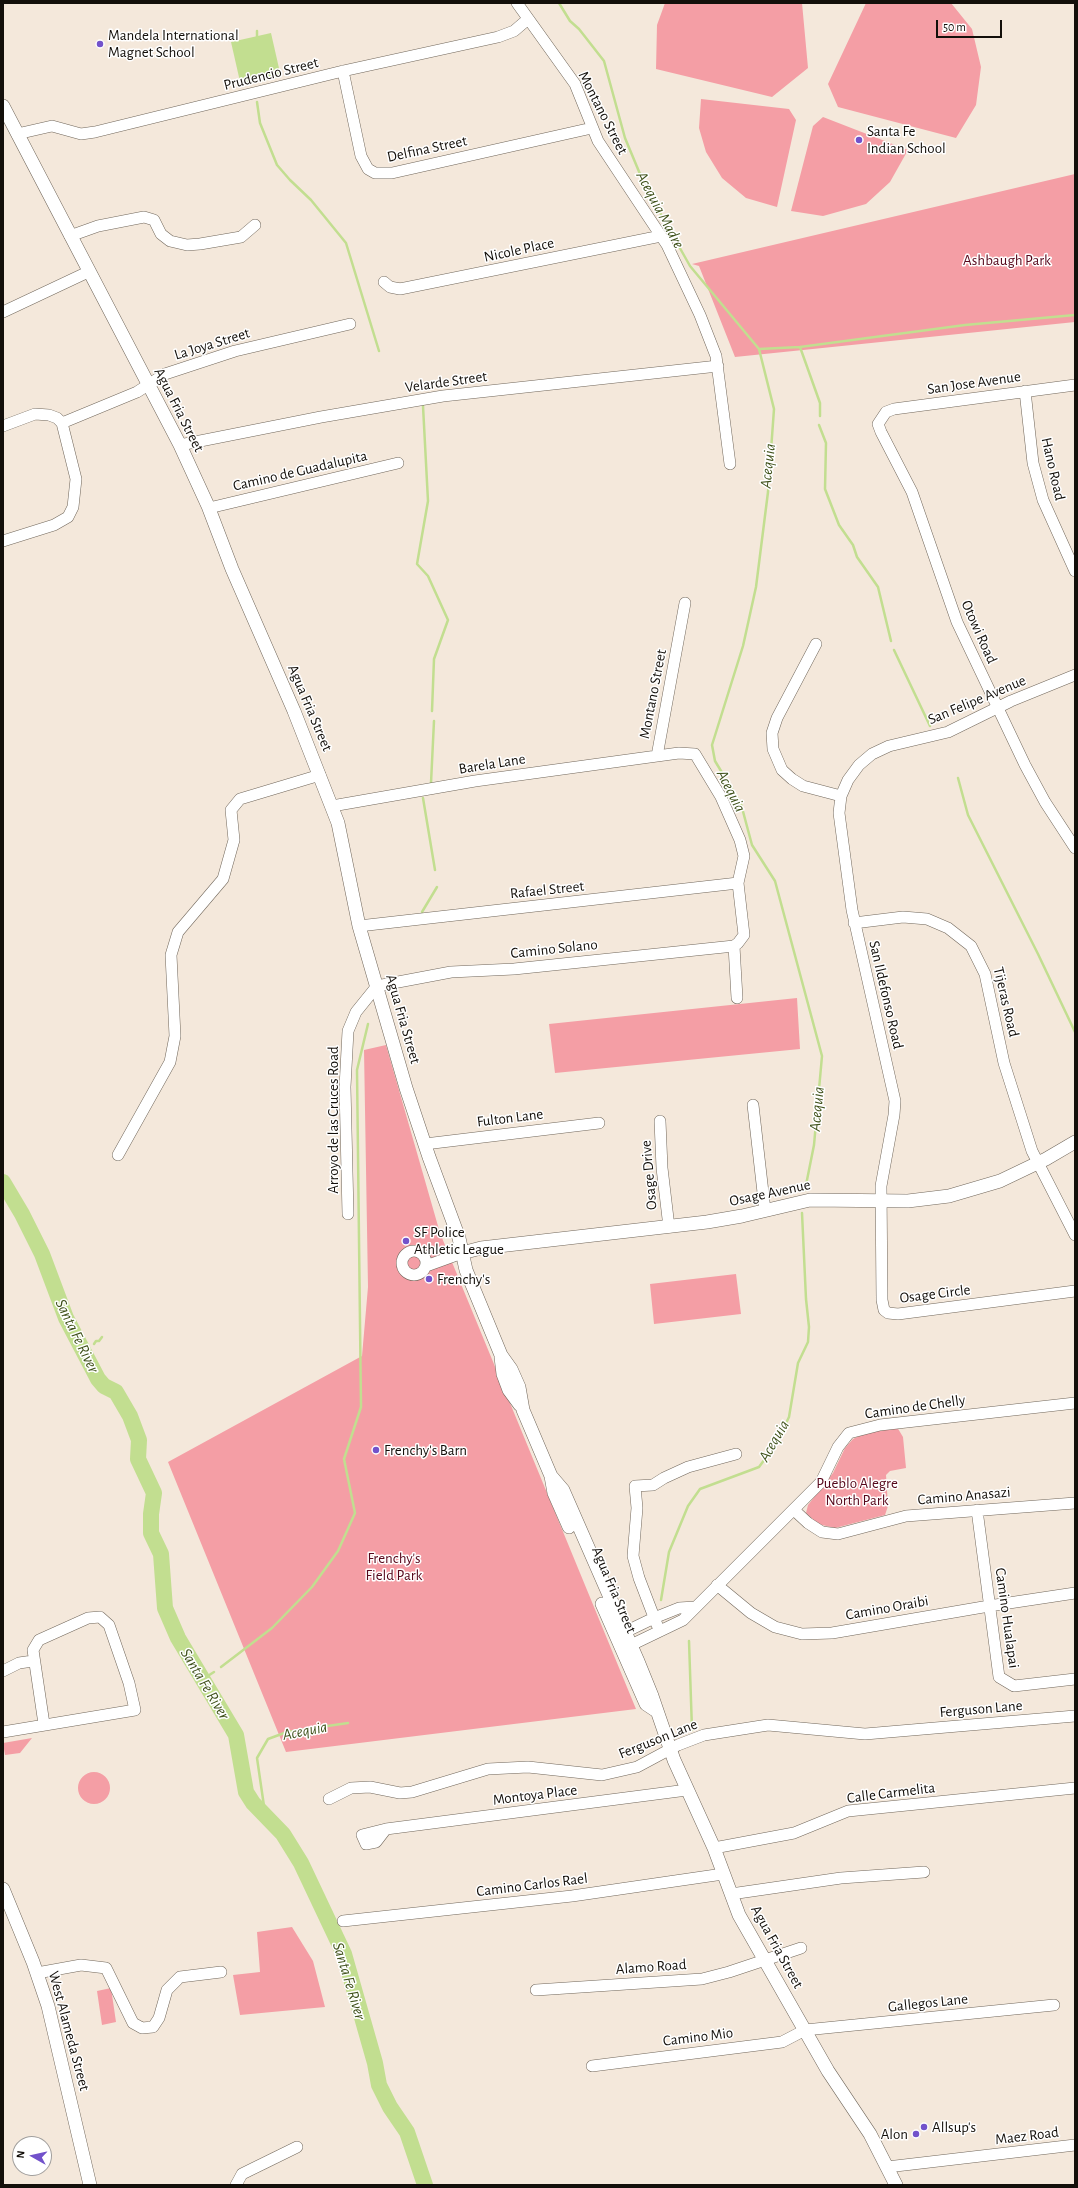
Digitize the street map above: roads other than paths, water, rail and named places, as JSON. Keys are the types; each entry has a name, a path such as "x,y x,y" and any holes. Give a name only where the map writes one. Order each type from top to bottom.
{"street":[{"name":"Montano Street","path":"517,3 575,84 584,102 592,128 609,159 661,236 713,342 718,366 730,464"},
{"name":"Prudencio Street","path":"17,134 52,126 81,134 95,132 343,71 498,37 514,31 528,19"},
{"name":"Delfina Street","path":"343,71 361,156 368,169 375,173 392,173 592,128"},
{"name":"Agua Fria Street","path":"3,106 88,272 180,446 209,508 232,569 320,775 332,806 344,849 359,926 406,1088 459,1238 466,1270 501,1355 503,1374 510,1390 523,1410 552,1476 554,1493 625,1640 646,1704 656,1712 687,1790 714,1848 739,1915 828,2071 870,2134 896,2185"},
{"path":"70,236 98,226 144,216 154,220 161,234 170,241 187,244 200,244 241,237 255,225"},
{"name":"Nicole Place","path":"384,282 390,287 400,289 661,236"},
{"path":"3,312 88,272"},
{"name":"La Joya Street","path":"62,423 137,392 165,374 235,351 350,324"},
{"name":"Velarde Street","path":"180,446 321,417 443,396 718,366"},
{"name":"San Jose Avenue","path":"880,418 886,412 894,409 1075,385"},
{"name":"Hano Road","path":"1025,391 1033,464 1043,500 1075,571"},
{"path":"3,426 39,414 54,416 62,423 75,474 75,497 71,512 59,523 3,541"},
{"name":"Otowi Road","path":"880,418 878,424 881,432 912,492 957,622 1038,789 1075,848"},
{"name":"Camino de Guadalupita","path":"209,508 398,463"},
{"name":"Montano Street","path":"685,603 657,756 689,752 695,754 721,796 740,840 744,856 738,883 744,935 734,946"},
{"path":"816,644 777,718 772,733 773,749 778,764 792,779 803,786 841,796"},
{"name":"San Felipe Avenue","path":"841,796 852,773 872,754 889,746 948,732 998,708 1075,675"},
{"name":"Barela Lane","path":"332,806 475,781 657,756"},
{"path":"118,1155 170,1062 175,1036 172,955 178,932 223,879 234,840 231,810 240,799 320,775"},
{"name":"San Ildefonso Road","path":"841,796 840,826 854,923 895,1100 894,1115 881,1186 882,1201"},
{"name":"Rafael Street","path":"359,926 738,883"},
{"name":"Tijeras Road","path":"854,923 903,917 927,919 948,928 971,946 985,974 1008,1077 1032,1151 1038,1163"},
{"path":"734,946 738,998"},
{"name":"Camino Solano","path":"377,986 451,972 514,969 734,946"},
{"name":"Arroyo de las Cruces Road","path":"348,1214 345,1087 348,1031 356,1012 377,986"},
{"path":"753,1105 764,1210"},
{"name":"Osage Drive","path":"660,1121 662,1168 669,1227"},
{"name":"Fulton Lane","path":"425,1144 599,1123"},
{"name":"Osage Avenue","path":"462,1253 481,1248 669,1227 742,1216 810,1200 920,1200 963,1193 1000,1181 1038,1163 1075,1142"},
{"path":"1038,1163 1075,1235"},
{"name":"Osage Circle","path":"882,1201 882,1300 884,1310 888,1313 898,1314 1075,1292"},
{"path":"426,1266 462,1253"},
{"name":"Camino de Chelly","path":"625,1640 660,1631 683,1620 694,1607 821,1482 838,1447 849,1433 880,1425 1075,1403"},
{"path":"660,1631 639,1578 634,1556 637,1508 635,1486 653,1485 688,1467 736,1454"},
{"name":"Camino Anasazi","path":"794,1510 808,1523 822,1532 838,1534 906,1516 1075,1503"},
{"name":"Camino Hualapai","path":"977,1510 999,1677 1014,1686 1075,1679"},
{"name":"Camino Oraibi","path":"718,1585 757,1616 775,1627 802,1634 832,1633 1075,1593"},
{"path":"625,1640 654,1618 679,1608 694,1607"},
{"path":"3,1732 135,1710 129,1683 109,1625 100,1617 88,1618 39,1640 33,1650 33,1661 44,1724"},
{"path":"3,1671 19,1663 33,1661"},
{"name":"Ferguson Lane","path":"329,1799 351,1788 370,1787 400,1793 412,1792 488,1770 528,1767 602,1775 637,1767 670,1749 704,1735 768,1725 865,1734 1075,1716"},
{"name":"Calle Carmelita","path":"714,1848 794,1833 848,1811 1075,1788"},
{"name":"Montoya Place","path":"386,1829 687,1790"},
{"path":"731,1894 841,1878 924,1872"},
{"name":"Camino Carlos Rael","path":"343,1921 572,1896 723,1874"},
{"name":"West Alameda Street","path":"3,1889 37,1973 57,2041 90,2185"},
{"name":"Alamo Road","path":"536,1990 702,1979 729,1972 801,1948"},
{"path":"37,1973 81,1965 106,1968 134,2023 142,2028 153,2027 159,2018 167,1990 180,1977 221,1972"},
{"name":"Gallegos Lane","path":"805,2030 1054,2005"},
{"name":"Camino Mio","path":"592,2066 782,2042 805,2030"},
{"name":"Maez Road","path":"887,2167 1075,2145"},
{"path":"236,2185 242,2174 297,2147"}],"waterway":[{"name":"Acequia","path":"559,3 570,21 579,29 604,61 625,138 645,186 690,266 759,349 774,409 768,492 756,587 743,646 712,745 715,761 741,804 752,845 775,881 822,1056 814,1145 805,1190"},
{"path":"257,31 257,38"},
{"path":"257,102 260,123 277,165 311,200 346,243 379,351"},
{"path":"800,347 965,325 1075,315"},
{"path":"759,349 800,347 820,403 820,416"},
{"path":"423,406 428,501 417,564 428,576 448,620 434,659 432,711"},
{"path":"819,425 826,443 825,489 839,525 853,545 857,557 878,587 891,641"},
{"path":"894,650 930,726"},
{"path":"431,783 434,721"},
{"path":"958,778 968,815 1038,954 1075,1032"},
{"path":"423,798 435,870"},
{"path":"422,912 437,887"},
{"path":"221,1667 272,1628 312,1587 338,1551 355,1513 344,1459 361,1407 357,1070 368,1024"},
{"name":"Santa Fe River","path":"3,1182 22,1214 42,1254 66,1318 98,1379 104,1386 116,1392 130,1416 139,1440 138,1459 154,1493 151,1514 151,1533 161,1554 165,1608 178,1638 236,1735 246,1792 253,1803 283,1834 301,1863 344,1954 375,2063 379,2085 390,2107 407,2132 425,2185"},
{"name":"Acequia","path":"661,1600 669,1552 688,1506 700,1489 759,1467 776,1444 789,1417 798,1363 808,1342 809,1327 806,1299 802,1213"},
{"path":"94,1344 102,1337"},
{"path":"689,1641 692,1730"},
{"path":"203,1679 214,1672"},
{"name":"Acequia","path":"265,1813 257,1758 268,1739 287,1732 348,1723"}],"place":[{"name":"Mandela International Magnet School","path":"100,44"},
{"name":"Santa Fe Indian School","path":"859,140"},
{"name":"SF Police Athletic League","path":"406,1241"},
{"name":"Frenchy's","path":"429,1279"},
{"name":"Frenchy's Barn","path":"376,1450"},
{"name":"Allsup's","path":"924,2127"},
{"name":"Alon","path":"916,2134"}],"water label":[{"name":"Acequia Madre","path":"660,210"}],"park label":[{"name":"Ashbaugh Park","path":"1007,260"},
{"name":"Pueblo Alegre North Park","path":"857,1492"},
{"name":"Frenchy's Field Park","path":"394,1566"}]}
